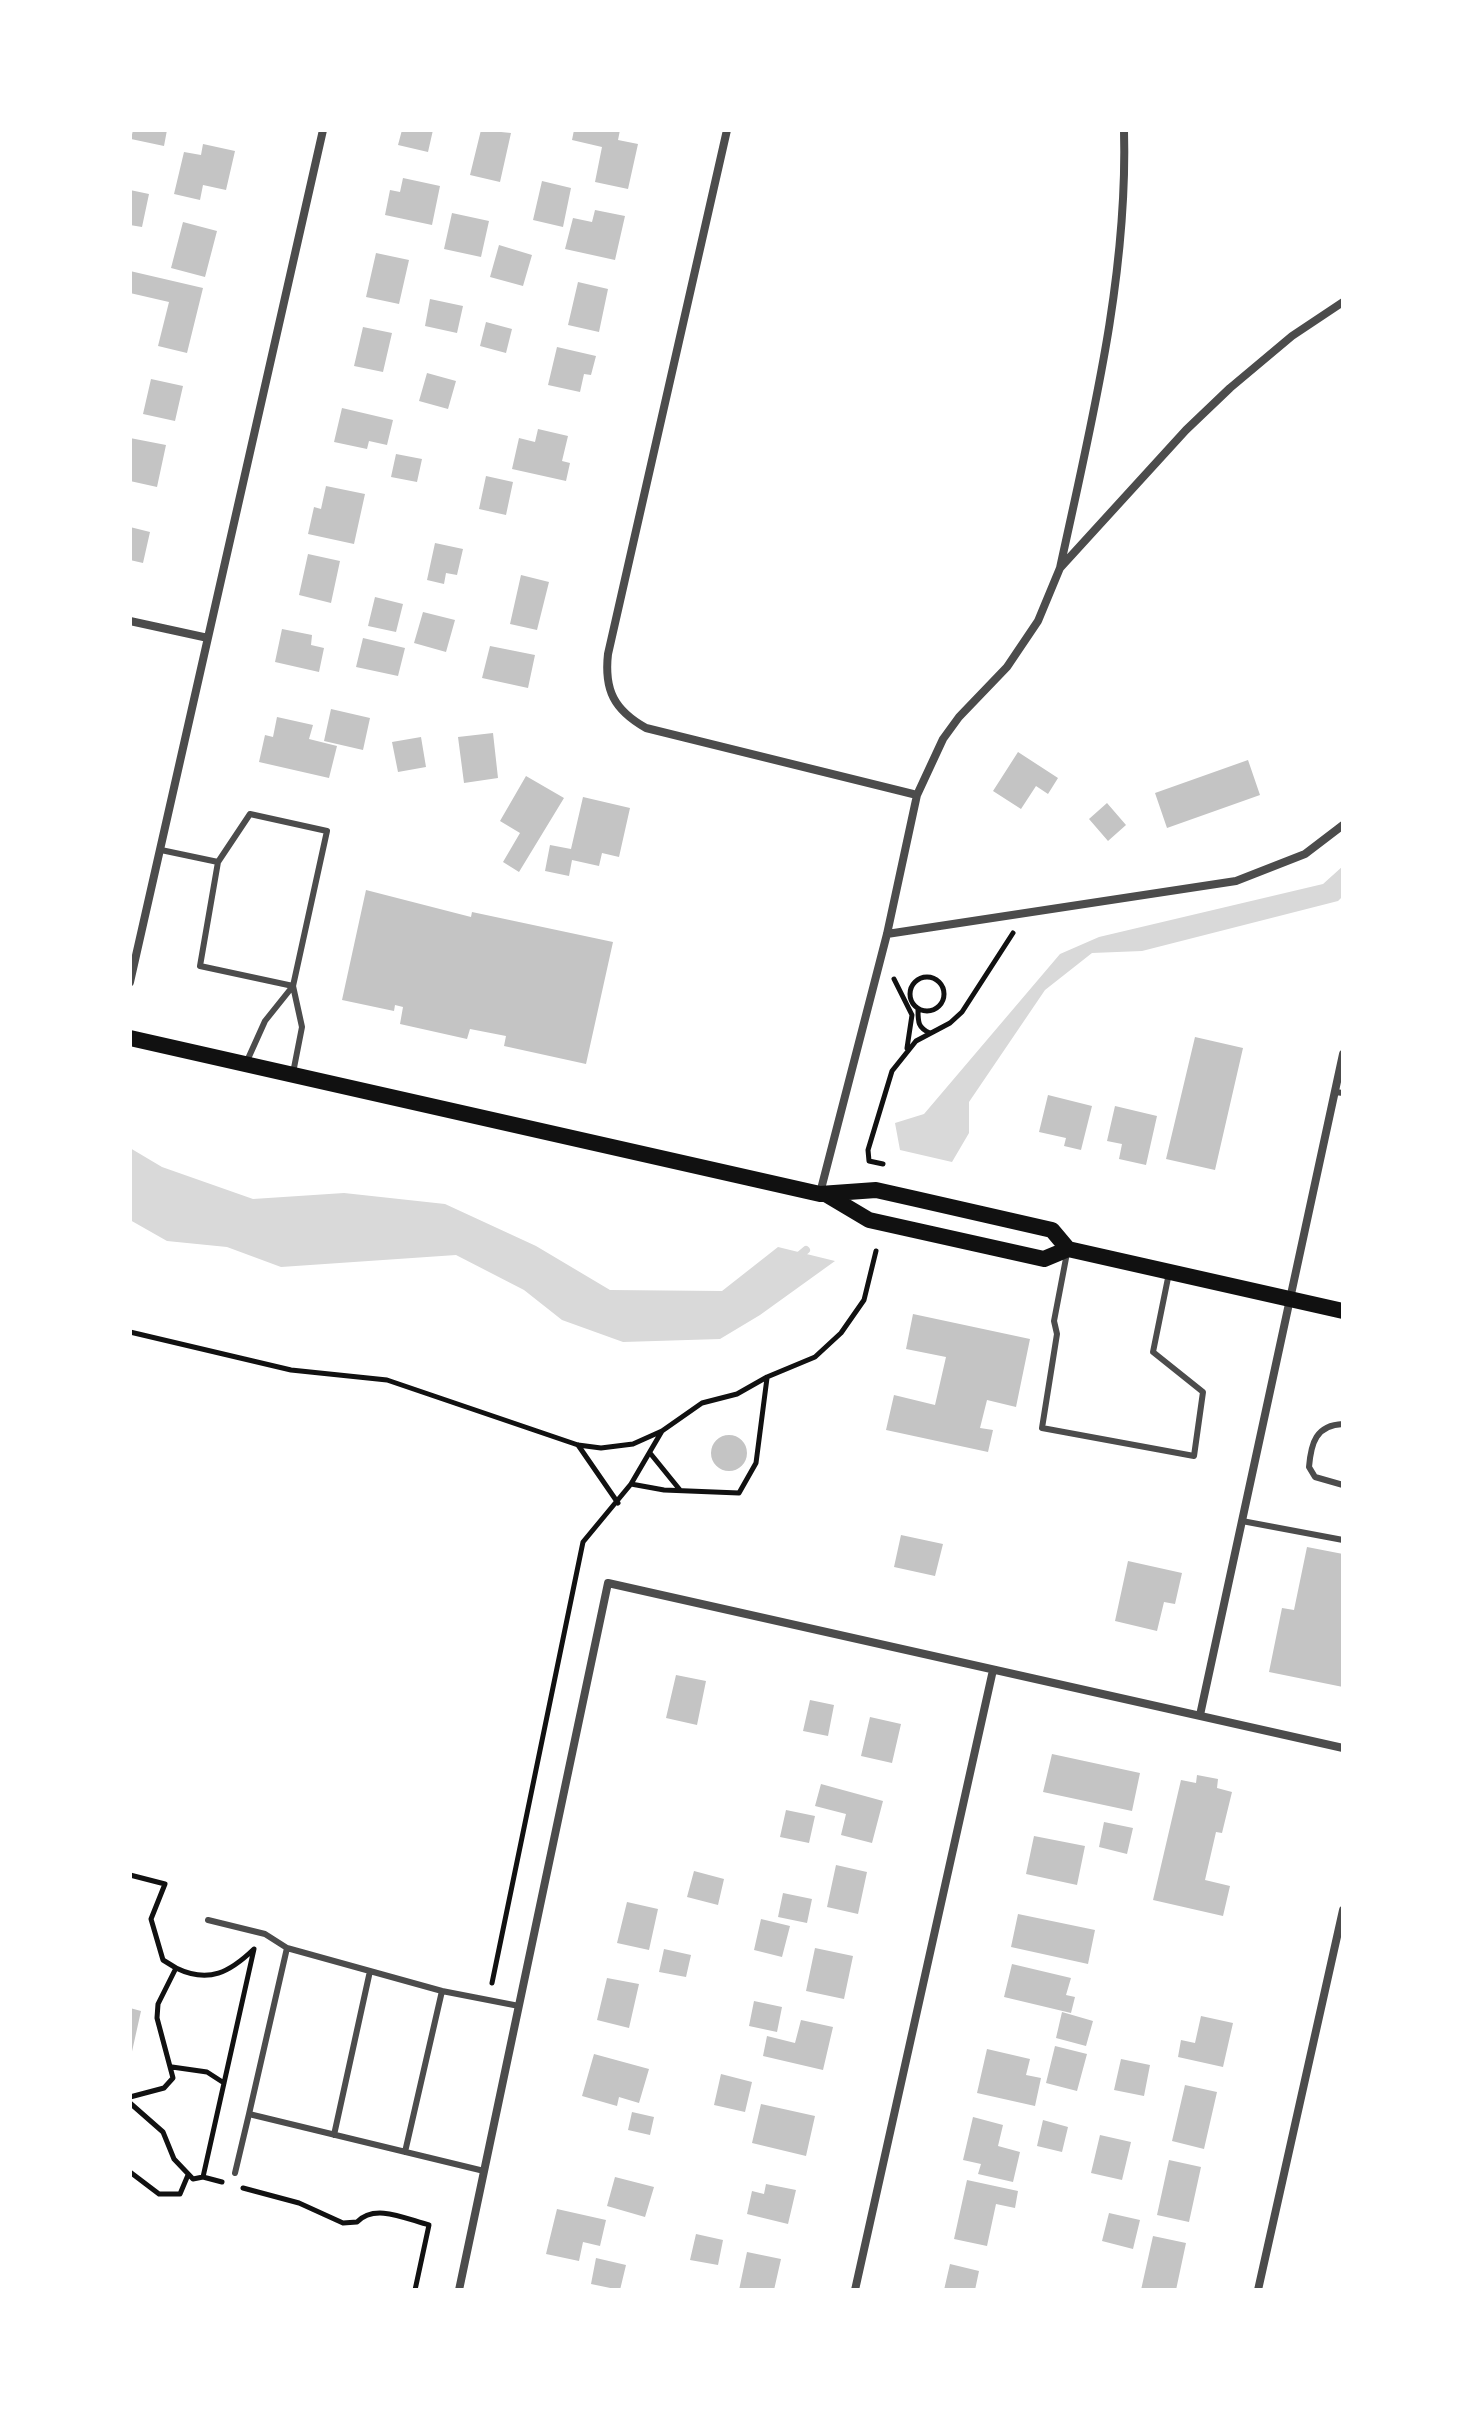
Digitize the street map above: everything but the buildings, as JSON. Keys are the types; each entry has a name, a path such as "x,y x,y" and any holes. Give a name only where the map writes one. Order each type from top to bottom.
{"main road":[{"path":"130,1038 823,1194 869,1220 1044,1259 1068,1249 1343,1311"},
{"path":"823,1194 876,1190 904,1196 1052,1230 1068,1249"}],"street":[{"path":"130,982 323,130"},
{"path":"727,130 608,654 606,675 611,698 625,717 646,728 917,795"},
{"path":"823,1194 887,934 917,795 943,739 959,717 1007,667 1038,621 1060,568 1098,387 1116,278 1125,169 1124,130"},
{"path":"1060,568 1186,430 1230,388 1292,336 1343,302"},
{"path":"130,621 208,638"},
{"path":"887,934 1236,881 1305,854 1343,825"},
{"path":"1200,1715 1290,1300 1339,1093 1343,1054"},
{"path":"459,2290 608,1583 1343,1748"},
{"path":"855,2290 993,1670"},
{"path":"1258,2290 1340,1938 1343,1910"}],"lane":[{"path":"293,986 200,966 218,862 250,814 327,831 293,986 302,1027 293,1073"},
{"path":"161,850 218,862"},
{"path":"246,1064 265,1021 293,986"},
{"path":"1068,1249 1054,1321 1057,1334 1042,1428 1194,1456 1203,1392 1153,1352 1170,1273"},
{"path":"1343,1424 1325,1426 1318,1432 1309,1467 1315,1477 1343,1485"},
{"path":"1242,1521 1343,1540"},
{"path":"208,1920 265,1934 287,1948 442,1991 519,2006"},
{"path":"235,2173 287,1948"},
{"path":"334,2135 370,1971"},
{"path":"405,2152 442,1991"},
{"path":"249,2114 484,2171"}],"path":[{"path":"883,1164 869,1161 872,1130 892,1071 907,1049 962,1012 1022,914"},
{"path":"881,958 918,1009 922,1030 931,1034"},
{"path":"907,1049 912,1015 908,998 913,985 920,979 930,978 942,987 944,997 939,1006 930,1011 918,1009"},
{"path":"130,1332 291,1370 387,1380 578,1445 601,1448 633,1444 662,1431 702,1403 737,1394 767,1377 815,1357 841,1333 864,1300 876,1251"},
{"path":"631,1484 662,1431"},
{"path":"578,1445 618,1503"},
{"path":"650,1453 681,1491"},
{"path":"130,1875 165,1884 151,1919 163,1960 176,1968 199,1976 225,1974 254,1949 203,2177"},
{"path":"176,1968 158,2004 157,2018 173,2078 164,2088 130,2100 163,2132 174,2159 193,2179 203,2177 299,2203 343,2223 357,2222 365,2214 376,2211 429,2225 415,2290"},
{"path":"172,2067 207,2072 224,2083"},
{"path":"130,2172 159,2194 180,2194 188,2175"}],"shaded area":[{"path":"1343,866 1343,896 1338,901 1142,951 1092,953 1045,990 969,1102 969,1133 952,1162 900,1150 895,1123 924,1114 1060,954 1099,937 1323,884"},
{"path":"130,1148 162,1167 253,1199 344,1193 445,1204 536,1246 610,1290 722,1291 778,1247 835,1261 760,1315 720,1339 623,1342 562,1320 524,1290 456,1255 281,1267 227,1247 167,1241 130,1220"}],"waterway":[{"path":"794,1260 806,1250"}]}
